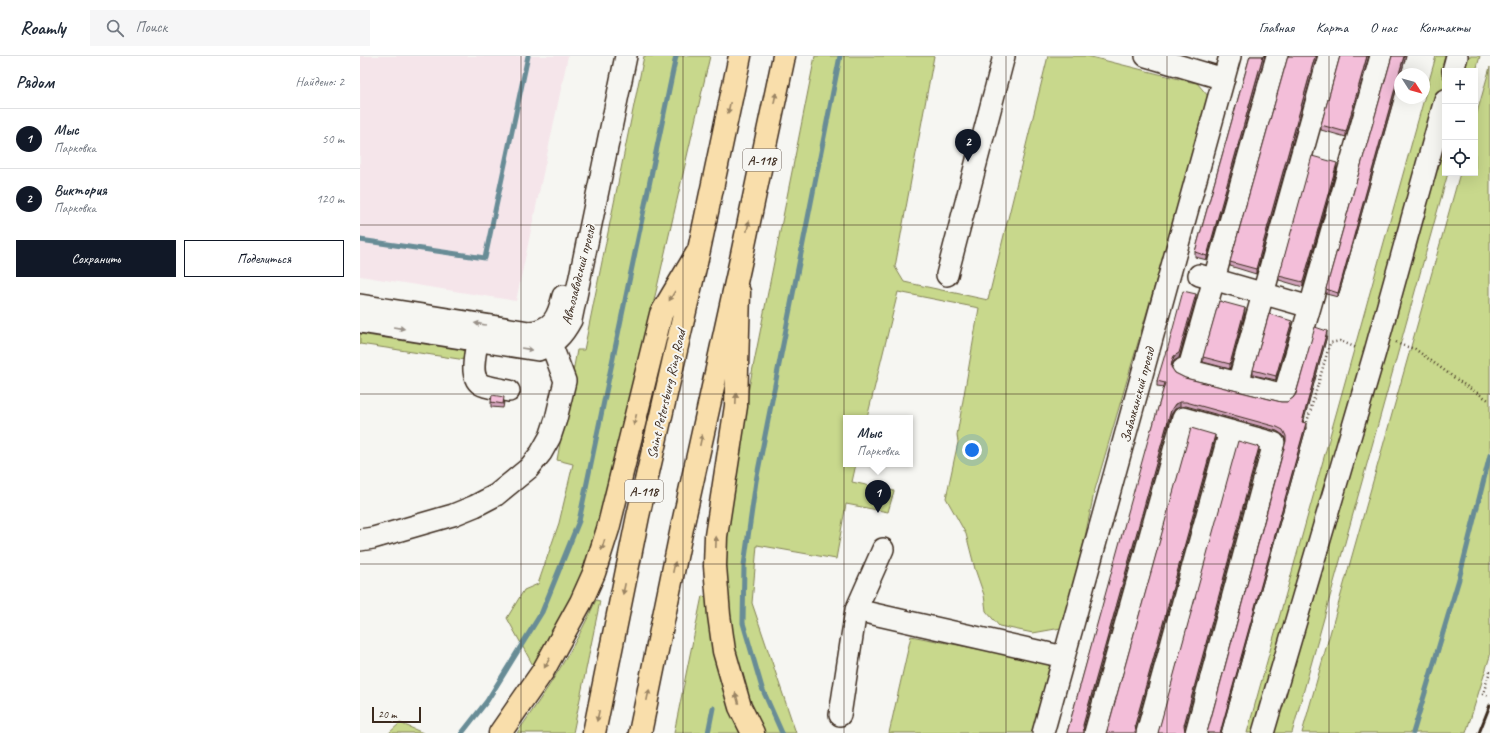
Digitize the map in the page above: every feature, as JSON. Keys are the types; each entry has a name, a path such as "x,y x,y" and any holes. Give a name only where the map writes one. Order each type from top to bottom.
{"main road":[{"name":"Saint Petersburg Ring Road","path":"594,733 638,516 699,250 740,56"},
{"name":"А-118","path":"640,733 682,528 784,56"},
{"path":"500,733 543,671 581,602 594,573 608,529 661,314 699,250"},
{"path":"740,264 736,406 716,536 715,566 724,651 740,707 753,733"}],"street":[{"name":"Автозаводский проезд","path":"549,336 554,321 560,310 612,56"},
{"name":"Автозаводский проезд","path":"360,305 529,332 539,331 558,340 571,320 626,56"},
{"path":"947,275 1004,56"},
{"path":"1146,56 1224,79"},
{"name":"Забалканский проезд","path":"1043,733 1230,56"},
{"path":"1277,56 1206,277 1186,370 1284,395 1381,56"},
{"path":"1238,384 1329,56"},
{"path":"1454,68 1457,56"},
{"path":"1263,733 1375,352 1444,104"},
{"path":"1206,277 1310,307"},
{"path":"360,322 538,350 546,348 549,336"},
{"path":"360,540 373,538 453,515 475,506 496,495 529,468 541,453 550,437 565,381 549,336"},
{"path":"477,341 473,374 477,381 483,386 510,391"},
{"path":"1094,733 1183,418 1274,443 1196,733"},
{"path":"1147,733 1230,431"},
{"path":"840,715 856,610 884,549"},
{"path":"856,610 1064,657"}],"path":[{"path":"1303,426 1307,422 1330,343 1340,341 1361,349 1375,352"},
{"path":"1397,344 1415,350 1490,401"},
{"path":"1157,386 1170,390"},
{"path":"1490,671 1483,694 1490,696"}],"shaded area":[{"path":"360,56 568,56 516,301 360,276"}],"green space":[{"path":"644,56 710,56 609,497 581,582 535,669 507,618 524,590 538,584 559,523 573,464 557,460 577,350 584,350"},
{"path":"815,56 934,56 895,267 904,282 988,300 1048,56 1087,56 1197,83 1208,96 1203,120 1094,493 1071,605 1061,628 1033,633 999,626 986,611 984,595 975,569 966,534 946,498 958,442 957,435 979,308 898,292 868,415 843,415 843,467 855,467 852,482 894,491 888,512 846,504 836,559 757,545 752,603 796,733 764,733 753,711 737,666 726,596 725,522 731,478"},
{"path":"1436,56 1480,56 1477,68 1442,68 1442,176 1447,176 1292,733 1247,733 1423,104 1430,104 1430,77"},
{"path":"1490,67 1490,656 1466,733 1302,733 1459,176 1478,176 1478,109"},
{"path":"360,334 469,351 472,361 360,344"},
{"path":"702,596 707,597 719,675 741,733 674,733"},
{"path":"596,600 600,601 573,733 517,733 560,668 588,618"},
{"path":"911,636 1045,662 1052,669 1035,733 889,733"},
{"path":"400,723 423,733 389,733"}],"building":[{"path":"1250,56 1263,56 1207,256 1195,252"},
{"path":"1288,56 1315,56 1256,269 1230,262"},
{"path":"1340,56 1367,56 1346,132 1321,125"},
{"path":"1392,56 1404,56 1401,68 1394,68 1394,92 1338,293 1326,289"},
{"path":"1312,156 1337,163 1303,282 1279,276"},
{"path":"1183,291 1196,294 1179,353 1174,356 1171,367 1175,373 1185,378 1281,402 1287,402 1296,394 1315,327 1327,331 1302,422 1306,423 1220,733 1207,733 1286,441 1286,436 1283,430 1277,427 1186,402 1180,402 1175,404 1171,410 1083,725 1084,733 1067,733 1165,383 1157,381 1167,351"},
{"path":"1219,301 1245,308 1230,364 1203,357"},
{"path":"1269,314 1292,321 1276,376 1253,370"},
{"path":"492,395 504,397 503,404 491,402"},
{"path":"1191,428 1215,435 1135,725 1136,733 1106,733 1107,731"},
{"path":"1238,441 1259,447 1184,725 1185,733 1158,733"}],"waterway":[{"path":"360,240 485,258 528,56"},
{"path":"462,733 487,701 542,612 579,521 676,56"},
{"path":"782,733 762,688 743,623 744,565 756,481 840,56"},
{"path":"1413,733 1459,579 1490,455"},
{"path":"708,733 713,708"}],"railway":[{"path":"1479,733 1490,705"}],"place":[{"name":"Виктория","path":"968,162"},
{"name":"Мыс","path":"878,513"}]}
